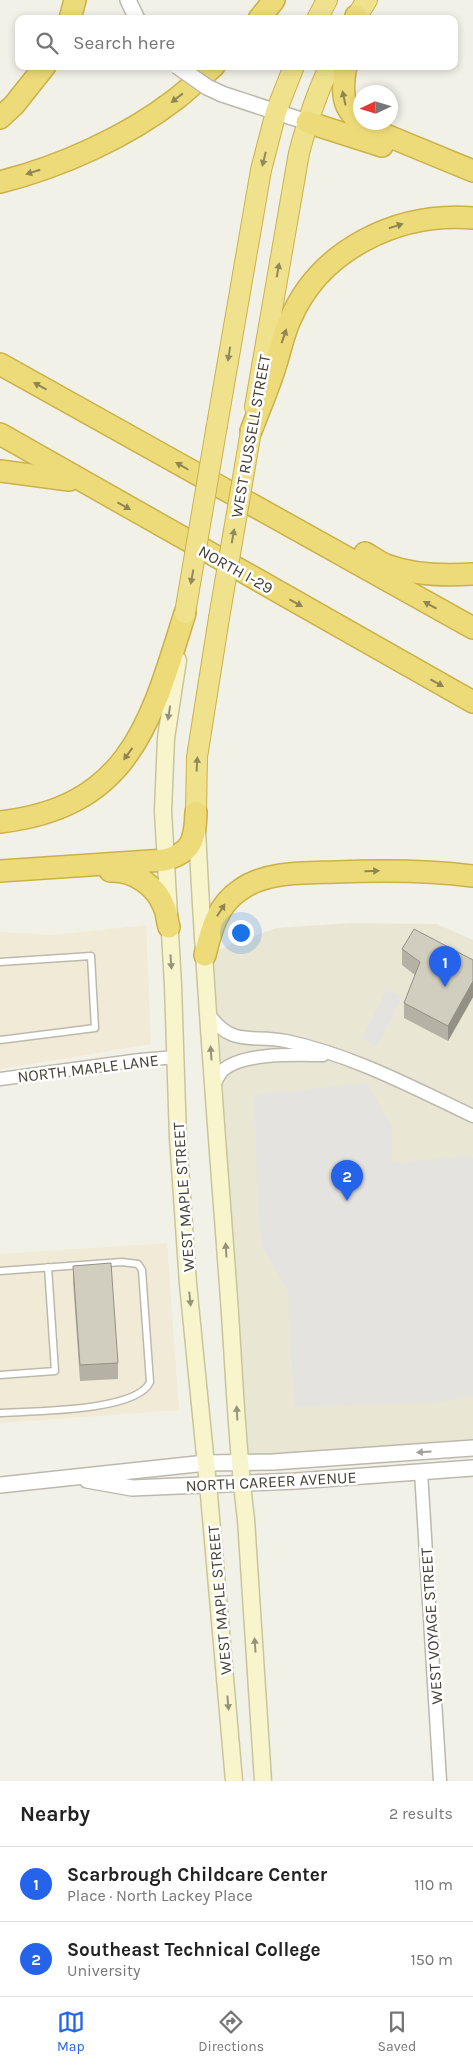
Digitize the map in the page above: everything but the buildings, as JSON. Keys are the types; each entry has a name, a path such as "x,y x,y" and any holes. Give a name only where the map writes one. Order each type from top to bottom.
{"highway":[{"path":"71,15 75,0"},
{"path":"262,15 274,0"},
{"path":"319,15 327,0"},
{"path":"0,118 14,105 42,70"},
{"path":"0,182 43,169 82,154 116,136 176,100 210,70"},
{"name":"WEST RUSSELL STREET","path":"185,613 261,170 276,112 292,70"},
{"name":"WEST RUSSELL STREET","path":"196,812 198,749 292,189 308,122 321,84 328,70"},
{"path":"345,70 342,91 345,104 351,114 361,123 473,173"},
{"path":"308,122 473,173"},
{"path":"251,431 276,366 290,319 313,282 327,267 363,240 408,222 431,218 473,218"},
{"path":"0,364 473,628"},
{"name":"NORTH I-29","path":"0,434 473,702"},
{"path":"0,470 82,482"},
{"path":"267,514 314,525 386,565 432,575 473,574"},
{"path":"0,822 46,813 67,804 87,793 122,762 143,730 157,702 185,613"},
{"path":"0,871 165,860 178,856 190,844 195,833 196,812"},
{"path":"205,955 218,913 239,890 254,882 297,874 394,870 473,876"},
{"path":"0,871 118,871 131,874 141,879 158,896 164,907 169,927"}],"main road":[{"name":"WEST MAPLE STREET","path":"185,613 165,746 162,811 185,1244 234,1781"},
{"name":"WEST MAPLE STREET","path":"196,812 213,1087 234,1355 240,1482 246,1519 264,1781"}],"street":[{"path":"128,0 135,15"},
{"path":"183,70 207,87 222,94 308,122"},
{"path":"208,1013 216,1024 226,1032 237,1037 282,1040 337,1054 366,1065 473,1116"},
{"path":"213,1087 222,1071 241,1060 294,1055 337,1054"},
{"name":"NORTH MAPLE LANE","path":"0,1079 176,1057"},
{"name":"NORTH CAREER AVENUE","path":"0,1485 206,1463 273,1462 473,1448"},
{"name":"NORTH CAREER AVENUE","path":"71,1477 132,1488 296,1481 473,1468"},
{"name":"WEST VOYAGE STREET","path":"421,1472 440,1781"}],"lane":[{"path":"0,962 91,956 95,1028 0,1040"},
{"path":"0,1271 122,1262 138,1264 142,1270 150,1382 148,1387 122,1401 103,1406 0,1413"},
{"path":"0,1375 55,1372 48,1267"}],"shaded area":[{"path":"351,923 437,924 473,940 473,1446 240,1461 205,955 276,928"},
{"path":"146,925 151,1044 0,1069 0,932 53,935"},
{"path":"386,990 402,997 377,1047 362,1039"},
{"path":"367,1083 392,1127 392,1163 465,1156 473,1159 473,1396 432,1403 294,1407 288,1291 261,1244 253,1095"},
{"path":"167,1243 179,1410 0,1423 0,1254"}],"place":[{"name":"Scarbrough Childcare Center","path":"445,987"},
{"name":"Southeast Technical College","path":"347,1201"}]}
